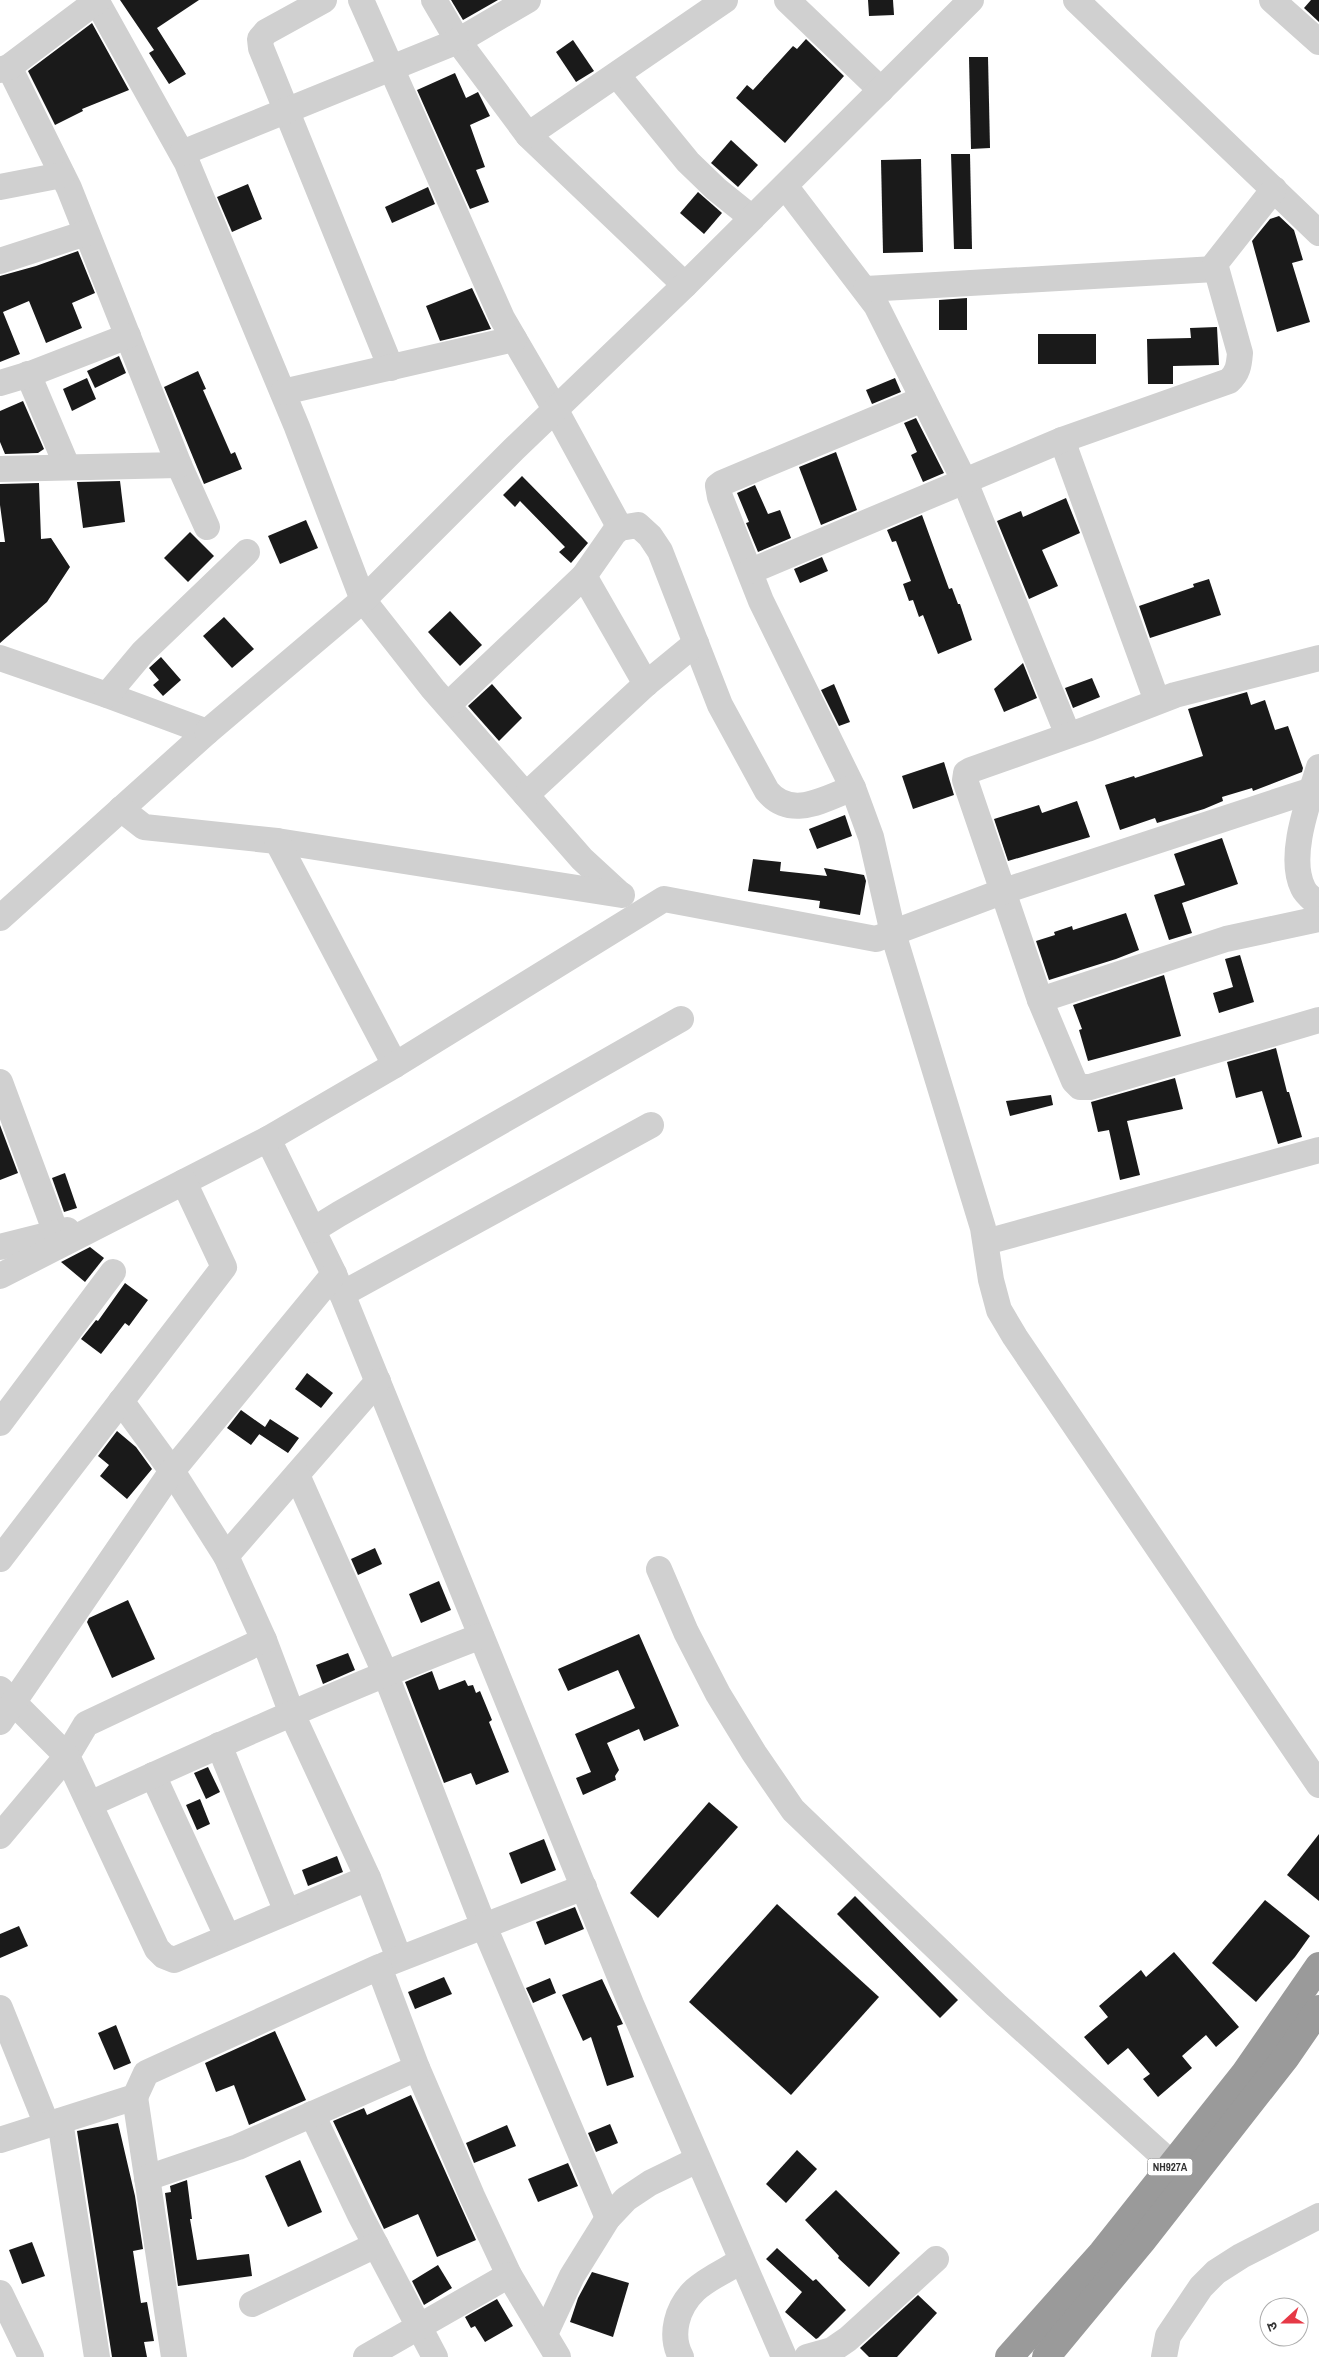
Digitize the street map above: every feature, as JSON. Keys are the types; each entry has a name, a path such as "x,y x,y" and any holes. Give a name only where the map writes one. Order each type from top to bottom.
{"highway":[{"name":"NH927A","path":"1008,2357 1102,2253 1245,2073 1319,1966"},
{"name":"NH927A","path":"1046,2357 1148,2234 1286,2057 1319,2009"}],"street":[{"path":"207,527 179,464 62,175 4,68 97,0 182,153 283,392 363,600 448,705 526,795 582,859 620,894"},
{"path":"324,0 266,32 260,39 261,48 391,368"},
{"path":"361,0 502,318 555,409 620,528"},
{"path":"434,0 458,41 528,135 685,285"},
{"path":"182,153 458,41 528,0"},
{"path":"528,135 725,0"},
{"path":"787,0 881,90"},
{"path":"0,918 207,732 363,600 555,409 685,285 971,0"},
{"path":"1076,0 1319,231"},
{"path":"1272,0 1319,42"},
{"path":"617,75 688,162 716,189 752,218"},
{"path":"0,187 62,175"},
{"path":"785,186 866,289 876,305 965,482 1068,735"},
{"path":"751,571 1062,440 1229,381 1235,376 1239,367 1240,353 1215,269 1217,260 1274,189"},
{"path":"0,261 86,233"},
{"path":"866,289 1215,269"},
{"path":"0,383 128,336"},
{"path":"283,392 514,339"},
{"path":"28,374 67,466"},
{"path":"923,399 722,482 718,486 720,497 751,571 761,602 852,788 871,837 893,934 967,1172 986,1242 991,1280 999,1310 1015,1337 1319,1785"},
{"path":"1062,440 1157,701"},
{"path":"0,468 179,464"},
{"path":"448,705 584,576 620,528 638,525 650,536 660,551 720,705 773,799 787,805 803,807 852,788"},
{"path":"107,694 143,652 247,552"},
{"path":"584,576 646,684"},
{"path":"526,795 646,684 696,643"},
{"path":"0,658 107,694 207,732"},
{"path":"1319,658 1157,701 966,773 967,788 1040,1000 1074,1081 1084,1088 1319,1020"},
{"path":"122,809 144,827 277,841 620,894 664,899 876,939 1315,779"},
{"path":"1315,779 1296,856 1298,875 1304,890 1319,904"},
{"path":"277,841 395,1065"},
{"path":"0,1276 268,1139 395,1065 664,899"},
{"path":"1040,1000 1226,939 1319,919"},
{"path":"314,1230 681,1019"},
{"path":"0,1082 56,1232"},
{"path":"368,1878 174,1960 164,1956 158,1949 67,1756 5,1705 172,1471 338,1284 651,1125"},
{"path":"268,1139 314,1230 338,1284 631,2004 784,2357"},
{"path":"986,1242 1319,1150"},
{"path":"0,1559 224,1267 184,1182"},
{"path":"0,1247 115,1217"},
{"path":"0,1422 113,1272"},
{"path":"226,1556 378,1382"},
{"path":"121,1401 172,1471 226,1556 264,1640 292,1714 368,1878 417,2068 509,2274 558,2357"},
{"path":"297,1475 385,1673 483,1924 608,2218"},
{"path":"659,1569 686,1632 718,1694 754,1753 793,1810 996,2006 1172,2164"},
{"path":"90,1804 219,1745 385,1673 481,1636"},
{"path":"0,1836 67,1756 86,1724 264,1640"},
{"path":"219,1745 287,1912"},
{"path":"153,1775 227,1936"},
{"path":"174,2357 135,2097 146,2073 389,1962 483,1924 584,1887"},
{"path":"0,2008 54,2123 97,2357"},
{"path":"147,2178 238,2146 417,2068"},
{"path":"0,2140 135,2097"},
{"path":"312,2114 376,2244 435,2357"},
{"path":"545,2334 572,2276 608,2218 626,2199 642,2188 697,2160"},
{"path":"1164,2357 1168,2336 1201,2287 1216,2272 1241,2256 1319,2216"},
{"path":"252,2304 376,2244"},
{"path":"807,2357 832,2350 848,2339 936,2259"},
{"path":"682,2357 675,2342 675,2334 683,2305 696,2289 741,2261"},
{"path":"366,2357 418,2325 509,2274"},
{"path":"0,2293 31,2357"}],"building":[{"path":"120,0 199,0 157,28 186,74 169,84 149,53 154,50"},
{"path":"451,0 498,0 463,20"},
{"path":"868,0 893,0 894,15 869,16"},
{"path":"1311,0 1319,0 1319,22 1304,8"},
{"path":"92,23 129,90 82,109 83,111 55,125 28,71"},
{"path":"806,39 844,76 785,143 736,98 747,85 753,90 793,46 797,49"},
{"path":"573,40 594,71 576,82 556,52"},
{"path":"969,57 988,57 990,148 971,149"},
{"path":"455,73 466,98 478,92 490,116 470,125 485,167 476,170 489,202 470,209 417,90"},
{"path":"731,140 758,165 738,187 711,163"},
{"path":"951,154 970,154 972,249 954,249"},
{"path":"921,159 923,252 883,253 881,160"},
{"path":"248,184 262,219 232,232 217,197"},
{"path":"428,187 435,204 392,223 385,207"},
{"path":"698,192 722,213 704,234 680,213"},
{"path":"1279,216 1294,230 1303,260 1292,263 1310,322 1277,332 1252,241 1270,219"},
{"path":"78,251 95,293 72,303 82,328 46,343 29,301 3,312 20,354 0,362 0,276"},
{"path":"472,288 491,329 440,341 426,306"},
{"path":"967,298 967,330 939,330 939,300"},
{"path":"1217,327 1219,365 1173,366 1173,384 1148,384 1147,339 1191,338 1190,328"},
{"path":"1038,334 1096,334 1096,364 1038,364"},
{"path":"119,356 126,373 95,388 87,371"},
{"path":"198,371 206,389 203,390 231,454 235,452 242,469 204,484 164,387"},
{"path":"87,378 96,399 72,411 63,389"},
{"path":"895,378 901,392 872,404 866,390"},
{"path":"23,401 44,449 38,453 5,454 0,442 0,411"},
{"path":"916,418 944,473 923,482 911,455 917,452 904,423"},
{"path":"836,452 857,510 821,525 799,467"},
{"path":"522,476 588,543 571,563 559,552 565,547 520,501 515,507 503,495"},
{"path":"120,481 125,522 83,528 77,482"},
{"path":"39,483 41,539 51,538 70,567 47,602 0,643 0,542 5,542 0,505 0,484"},
{"path":"755,485 768,514 780,510 791,538 758,552 746,523 749,522 737,493"},
{"path":"1066,498 1080,533 1042,550 1058,586 1029,599 997,521 1021,511 1023,517"},
{"path":"922,515 949,589 952,588 958,604 960,604 972,640 938,654 923,615 919,617 913,600 909,601 903,584 911,581 896,541 892,542 887,530"},
{"path":"306,520 318,548 280,564 268,536"},
{"path":"190,532 214,556 188,582 164,558"},
{"path":"822,557 828,571 800,583 794,569"},
{"path":"1209,579 1221,615 1150,638 1139,606 1194,587 1193,584"},
{"path":"450,611 482,645 460,666 428,632"},
{"path":"224,617 254,649 232,668 203,636"},
{"path":"161,657 181,680 163,696 153,685 159,680 149,668"},
{"path":"1023,663 1037,698 1004,712 994,689"},
{"path":"1092,678 1100,697 1073,708 1065,688"},
{"path":"492,684 522,718 499,741 468,706"},
{"path":"834,684 850,722 839,726 821,690"},
{"path":"1247,692 1251,705 1265,700 1275,730 1288,726 1303,768 1302,772 1253,791 1252,788 1222,797 1223,801 1204,809 1157,823 1155,818 1120,830 1105,785 1134,776 1135,778 1203,756 1188,709"},
{"path":"944,762 954,795 913,809 902,776"},
{"path":"1077,801 1090,837 1008,861 994,819 1039,805 1042,813"},
{"path":"845,815 852,836 817,849 809,829"},
{"path":"1222,838 1238,884 1182,903 1192,933 1169,940 1154,895 1185,885 1174,854"},
{"path":"753,859 781,862 780,871 827,876 824,868 864,875 866,881 860,915 819,908 820,901 748,891"},
{"path":"1126,913 1139,950 1049,980 1036,941 1055,935 1054,932 1072,926 1073,930"},
{"path":"1240,955 1254,1002 1219,1013 1213,993 1233,987 1225,959"},
{"path":"1164,975 1181,1036 1088,1061 1079,1030 1082,1029 1073,1005"},
{"path":"1276,1048 1287,1092 1289,1092 1302,1137 1278,1144 1262,1091 1236,1098 1227,1062"},
{"path":"1175,1078 1183,1109 1127,1121 1140,1175 1120,1180 1109,1130 1098,1132 1091,1102"},
{"path":"1051,1095 1053,1105 1010,1116 1006,1101"},
{"path":"0,1125 18,1173 0,1180"},
{"path":"65,1173 77,1208 64,1212 52,1178"},
{"path":"90,1247 104,1258 85,1282 61,1262"},
{"path":"125,1283 148,1300 129,1326 125,1323 101,1354 81,1339 96,1320 98,1321"},
{"path":"307,1373 333,1393 321,1408 295,1389"},
{"path":"241,1410 265,1427 270,1419 299,1438 288,1453 259,1434 251,1445 227,1428"},
{"path":"117,1431 136,1447 152,1469 127,1499 100,1476 109,1465 98,1456"},
{"path":"375,1548 382,1564 358,1575 351,1559"},
{"path":"439,1581 451,1610 421,1623 409,1594"},
{"path":"128,1600 155,1659 112,1678 87,1622 89,1618"},
{"path":"639,1634 679,1726 644,1741 639,1729 607,1743 619,1770 615,1776 616,1780 583,1795 576,1778 591,1772 575,1734 635,1708 618,1670 568,1691 558,1669"},
{"path":"348,1653 355,1670 323,1684 316,1665"},
{"path":"432,1671 439,1690 465,1680 468,1686 473,1685 476,1693 480,1691 492,1720 489,1722 509,1772 476,1785 471,1773 444,1783 405,1682"},
{"path":"208,1767 220,1792 206,1799 194,1773"},
{"path":"200,1799 210,1824 197,1830 186,1805"},
{"path":"709,1802 738,1827 658,1918 630,1893"},
{"path":"1319,1834 1319,1901 1287,1875"},
{"path":"544,1839 556,1870 521,1884 509,1853"},
{"path":"337,1856 343,1872 308,1886 302,1870"},
{"path":"855,1896 958,2000 940,2018 837,1914"},
{"path":"1265,1900 1310,1936 1295,1957 1256,2002 1212,1963"},
{"path":"777,1904 879,1997 791,2095 689,2002"},
{"path":"575,1907 584,1929 545,1945 536,1922"},
{"path":"19,1926 28,1946 0,1958 0,1934"},
{"path":"1174,1952 1239,2027 1216,2047 1206,2035 1182,2056 1192,2068 1158,2097 1143,2079 1150,2074 1128,2048 1108,2065 1084,2037 1108,2017 1099,2006 1141,1970 1146,1977"},
{"path":"444,1977 452,1994 415,2009 408,1992"},
{"path":"550,1978 556,1993 533,2003 526,1988"},
{"path":"602,1979 623,2024 617,2026 634,2077 607,2086 591,2037 583,2041 562,1995"},
{"path":"116,2025 131,2063 114,2070 98,2033"},
{"path":"275,2031 306,2100 249,2125 234,2085 216,2092 205,2063"},
{"path":"411,2095 476,2240 437,2257 418,2214 384,2229 333,2121 364,2108 367,2115"},
{"path":"118,2123 135,2196 143,2249 133,2251 141,2303 147,2302 154,2341 144,2342 147,2357 112,2357 77,2131"},
{"path":"610,2124 618,2143 596,2152 588,2133"},
{"path":"507,2125 516,2146 474,2163 466,2143"},
{"path":"797,2150 817,2169 786,2203 766,2184"},
{"path":"300,2160 322,2212 288,2227 265,2176"},
{"path":"568,2163 578,2186 538,2202 528,2179"},
{"path":"187,2180 192,2219 190,2219 197,2260 249,2254 252,2276 178,2286 165,2193 171,2192 170,2186"},
{"path":"836,2190 900,2253 869,2287 838,2258 839,2256 805,2220"},
{"path":"32,2242 45,2276 22,2284 9,2250"},
{"path":"777,2248 813,2281 816,2279 846,2310 816,2339 785,2312 802,2292 766,2259"},
{"path":"438,2265 452,2288 424,2305 412,2281"},
{"path":"592,2272 629,2283 613,2337 570,2322 578,2298"},
{"path":"918,2295 937,2313 897,2357 869,2357 860,2348"},
{"path":"497,2299 513,2326 485,2342 475,2326 471,2328 465,2317"}]}
